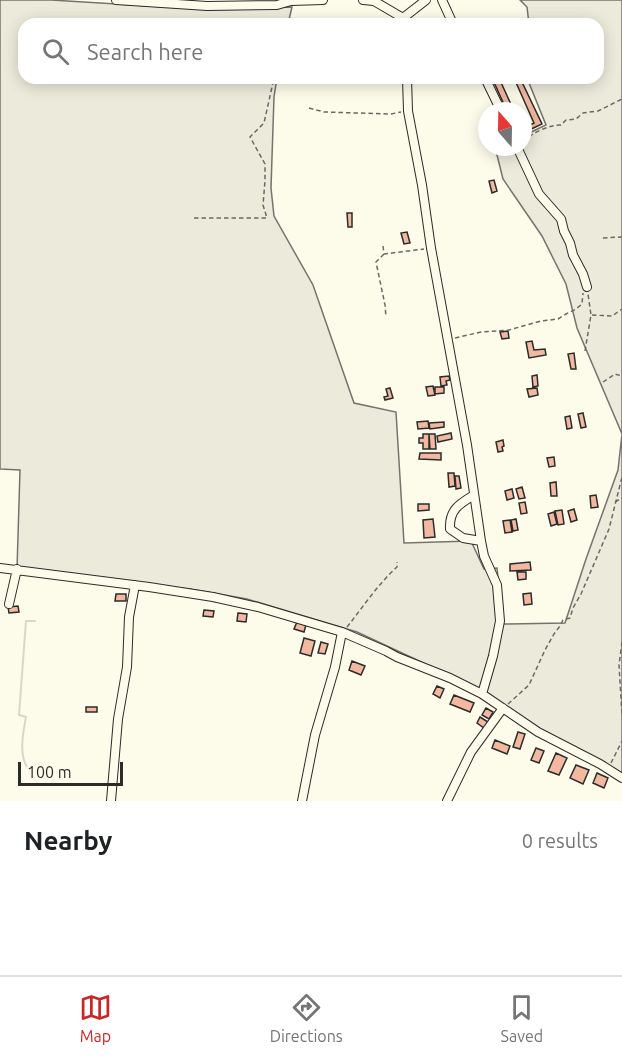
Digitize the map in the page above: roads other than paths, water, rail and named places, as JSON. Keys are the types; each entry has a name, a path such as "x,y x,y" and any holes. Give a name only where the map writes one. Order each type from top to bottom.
{"street":[{"path":"116,0 207,6 277,5 291,1 323,0"},
{"path":"363,0 374,1 399,18"},
{"path":"406,18 426,0"},
{"path":"442,0 450,18"},
{"path":"407,84 408,111 481,541 484,556 497,585 500,621 482,694"},
{"path":"488,84 497,102"},
{"path":"519,156 539,194 561,219 587,287"},
{"path":"474,495 455,509 450,519 450,529 463,538 481,541"},
{"path":"0,567 213,597 258,607 342,633 450,678 482,694 538,732 622,778"},
{"path":"0,600 9,602 17,569"},
{"path":"111,801 118,719 127,667 129,617 135,585"},
{"path":"302,801 315,735 336,667 342,633"},
{"path":"447,801 471,752 502,708"}],"waterway":[{"path":"29,770 22,751 26,717 19,715 26,621 35,621"}]}
